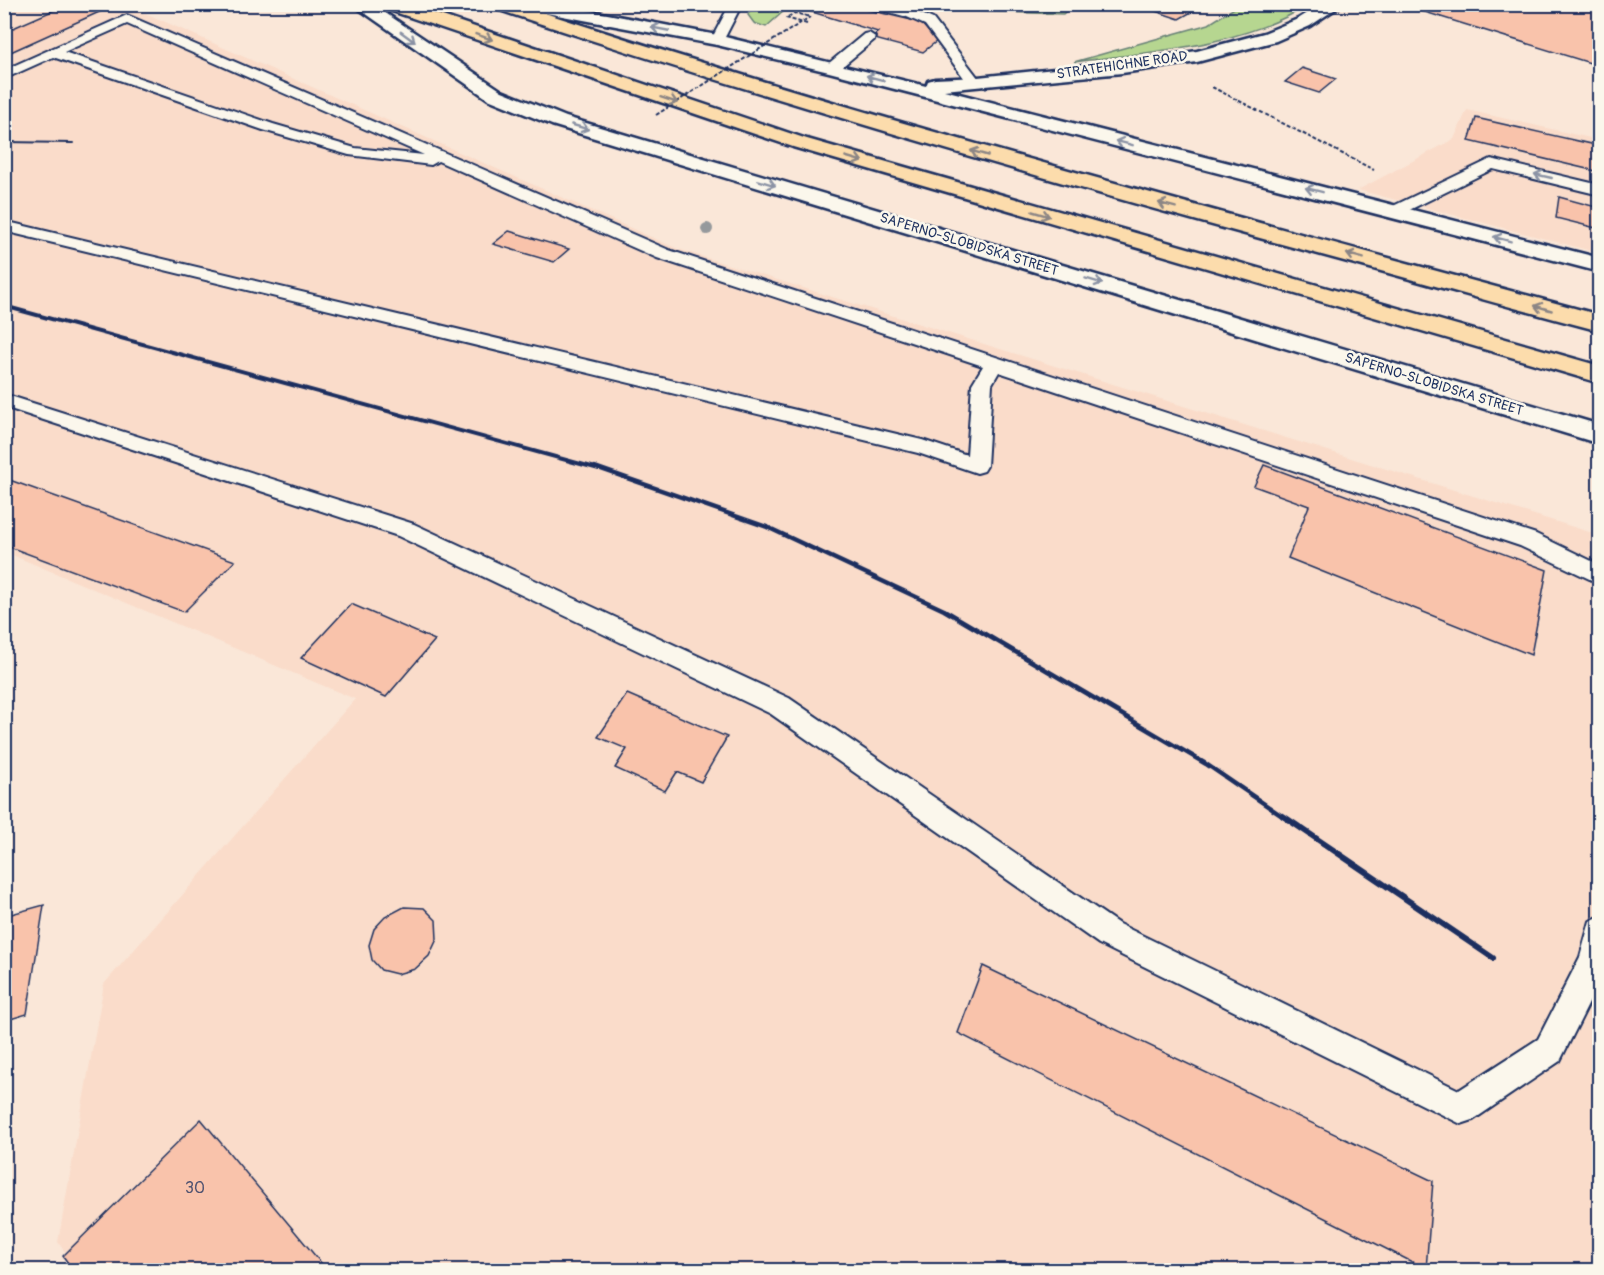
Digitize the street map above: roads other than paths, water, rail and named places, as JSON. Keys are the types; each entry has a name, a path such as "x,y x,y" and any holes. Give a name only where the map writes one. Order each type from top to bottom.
{"main road":[{"path":"389,4 800,143 1599,375"},
{"path":"499,4 641,51 900,130 1090,185 1599,323"}],"street":[{"name":"SAPERNO-SLOBIDSKA STREET","path":"360,4 456,71 495,95 559,121 1599,435"},
{"path":"525,4 717,40 833,67 1599,265"},
{"name":"STRATEHICHNE ROAD","path":"900,85 975,83 1186,57 1224,50 1290,30 1313,20 1335,4"}],"lane":[{"path":"717,40 735,4"},
{"path":"867,4 911,14 929,22 938,38 975,83"},
{"path":"4,75 127,19 663,254 1528,540 1599,575"},
{"path":"833,67 869,37"},
{"path":"53,53 268,127 354,152 456,163"},
{"path":"1395,211 1491,164 1599,190"},
{"path":"4,226 922,447 977,466 982,384 994,363"},
{"path":"4,400 406,530 780,706 1109,934 1461,1108 1549,1050 1594,960 1599,932"}],"railway":[{"path":"4,142 73,143"},
{"path":"4,306 599,469"},
{"path":"595,467 767,527 944,610 1206,764 1285,818"},
{"path":"1283,816 1493,958"}]}
